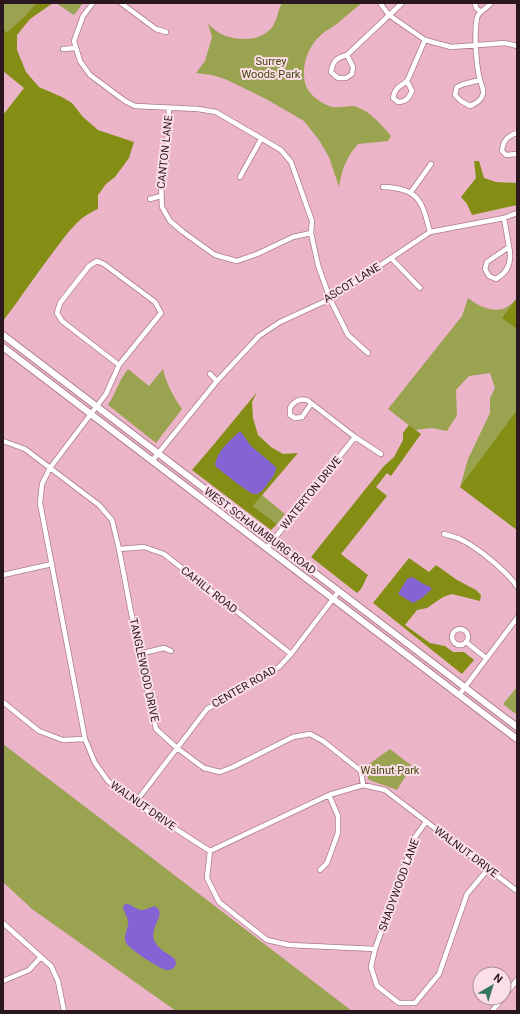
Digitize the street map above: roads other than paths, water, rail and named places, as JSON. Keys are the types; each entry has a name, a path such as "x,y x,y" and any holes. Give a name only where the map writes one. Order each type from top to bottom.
{"main road":[{"name":"WEST SCHAUMBURG ROAD","path":"3,335 517,727"},
{"name":"WEST SCHAUMBURG ROAD","path":"3,347 517,739"}],"street":[{"path":"93,3 83,16 74,41 80,61 90,75 125,101 135,106 198,109 216,112 280,150 291,162 311,215 311,233 318,265 330,299 348,334 368,353"},
{"path":"121,3 156,29 166,32"},
{"path":"380,3 389,15 425,40 451,47 505,43 517,46"},
{"path":"347,55 353,67 352,74 346,78 338,78 331,72 332,63 338,57 347,55 402,3"},
{"path":"475,3 476,8 480,11"},
{"path":"480,80 457,87 455,95 461,101 470,106 478,102 483,95 476,45 477,17 480,11 487,9 491,3"},
{"path":"407,81 412,91 410,98 403,102 398,102 393,98 395,91 399,85 407,81 425,40"},
{"path":"63,49 76,48"},
{"name":"CANTON LANE","path":"170,108 168,152 161,185 162,207 170,221 215,255 237,261 257,254 293,237 311,233"},
{"path":"517,134 508,138 502,143 502,151 506,155 517,154"},
{"path":"240,177 261,139"},
{"path":"411,192 430,164"},
{"path":"383,187 393,187 411,192 423,206 430,232"},
{"name":"CANTON LANE","path":"150,199 161,196"},
{"name":"ASCOT LANE","path":"152,461 217,381 259,336 280,322 330,299 430,232 504,218 517,213"},
{"path":"504,218 509,247 511,259 509,267 503,276 496,279 489,276 485,269 487,262 509,247"},
{"path":"391,258 420,288"},
{"name":"WALNUT DRIVE","path":"119,365 62,321 57,312 60,303 89,266 97,261 104,264 155,302 161,313 119,365 106,394 50,468 42,484 40,503 85,739 95,763 108,781 135,803 210,851 329,795 363,785 385,790 517,891"},
{"path":"210,374 217,381"},
{"path":"311,404 302,417 295,418 290,415 290,408 295,402 303,399 311,404 355,437 381,454"},
{"name":"WATERTON DRIVE","path":"267,548 355,437"},
{"name":"TANGLEWOOD DRIVE","path":"3,441 25,449 99,505 112,520 156,729 177,748 204,768 220,772 293,737 310,734 324,740 361,771 363,785"},
{"path":"444,534 455,537 471,546 508,574 517,587"},
{"name":"CAHILL ROAD","path":"119,549 144,547 164,554 291,654"},
{"path":"3,575 52,564"},
{"name":"CENTER ROAD","path":"135,803 207,709 279,667 291,654 339,591"},
{"path":"459,694 517,618"},
{"path":"466,642 486,658"},
{"path":"139,654 164,648 171,651"},
{"path":"3,702 39,731 64,740 85,739"},
{"path":"320,870 327,863 338,833 338,816 329,795"},
{"name":"SHADYWOOD LANE","path":"426,822 415,837 375,949 371,967 377,986 399,1003 415,1003 439,974 467,894 488,869"},
{"path":"210,851 207,878 219,902 267,940 289,945 375,949"},
{"path":"3,923 51,966 58,981 64,1011"},
{"path":"3,981 29,970 41,957"}],"park label":[{"name":"Surrey Woods Park","path":"271,67"},
{"name":"Walnut Park","path":"390,770"}]}
